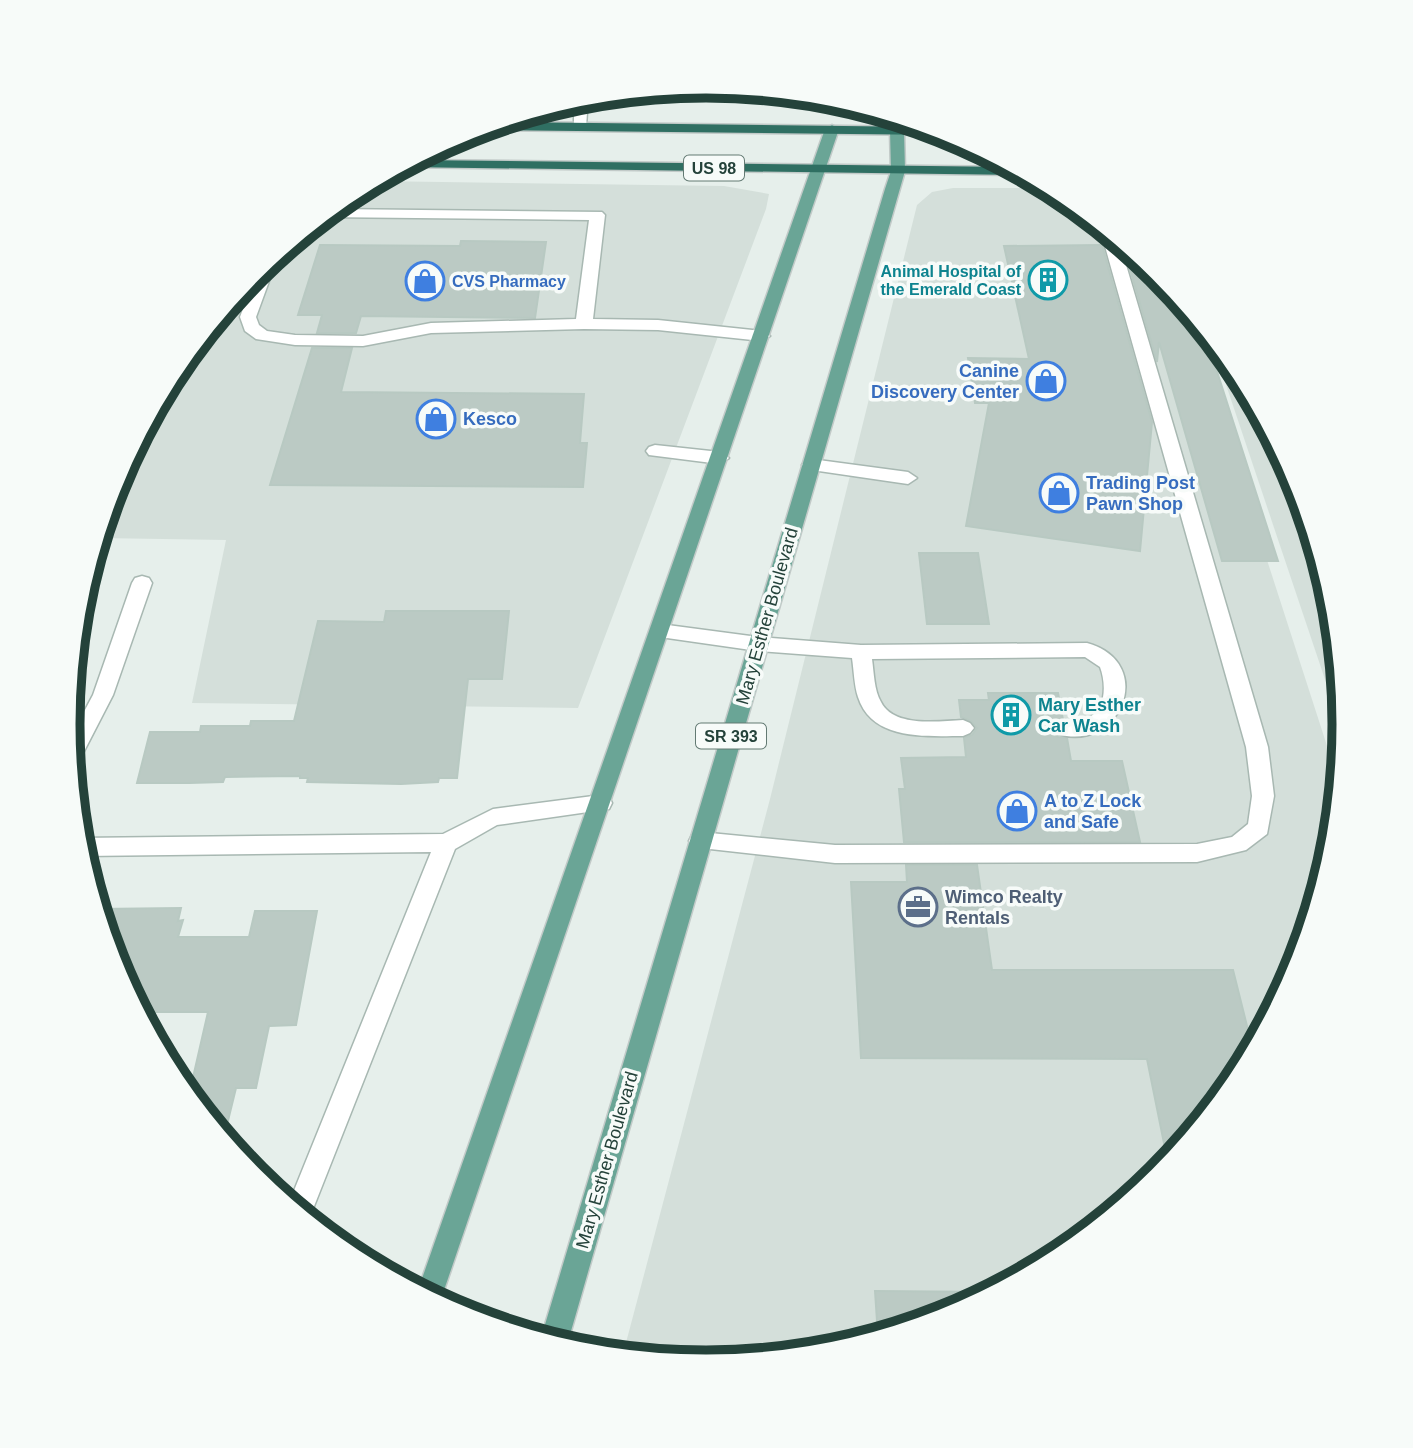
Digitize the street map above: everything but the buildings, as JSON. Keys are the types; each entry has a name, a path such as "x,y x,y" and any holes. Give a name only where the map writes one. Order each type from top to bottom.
{"highway":[{"path":"520,126 905,130"},
{"name":"US 98","path":"428,164 1000,172"}],"main road":[{"path":"432,1286 832,129"},
{"name":"Mary Esther Boulevard","path":"557,1332 898,170 897,130"}],"street":[{"path":"579,127 580,111"},
{"path":"344,214 597,215 584,324"},
{"path":"700,841 835,854 1196,853 1238,844 1259,828 1263,796 1258,747 1114,249"},
{"path":"259,286 248,317 251,327 262,335 295,340 363,341 431,328 584,324 658,325 762,336"},
{"path":"655,451 720,457"},
{"path":"811,465 908,478"},
{"path":"81,737 103,695 142,583"},
{"path":"660,631 758,644 861,652 1087,650 1101,656 1111,666 1113,703 1105,718 1087,727 1065,729"},
{"path":"861,652 869,701 879,717 893,723 929,728 962,728"},
{"path":"93,847 446,843 493,817 601,803"},
{"path":"303,1202 446,843"}],"shaded area":[{"path":"395,181 724,186 769,194 766,209 578,708 192,703 226,540 109,538 128,484 145,447 164,411 210,343 264,281 294,253 325,227 359,204"},
{"path":"953,188 1029,188 1088,227 1119,253 1149,281 1193,331 1331,759 1327,806 1311,886 1285,964 1249,1037 1227,1072 1177,1137 1149,1167 1088,1221 1054,1244 1019,1266 946,1302 869,1329 788,1345 747,1349 666,1349 625,1345 770,799 917,205 932,192"},
{"path":"1220,366 1249,411 1268,447 1299,523 1320,602 1327,642 1331,698"}],"place":[{"name":"Animal Hospital of the Emerald Coast","path":"1048,280"},
{"name":"CVS Pharmacy","path":"425,281"},
{"name":"Canine Discovery Center","path":"1046,381"},
{"name":"Kesco","path":"436,419"},
{"name":"Trading Post Pawn Shop","path":"1059,493"},
{"name":"Mary Esther Car Wash","path":"1011,715"},
{"name":"A to Z Lock and Safe","path":"1017,811"},
{"name":"Wimco Realty Rentals","path":"918,907"}]}
